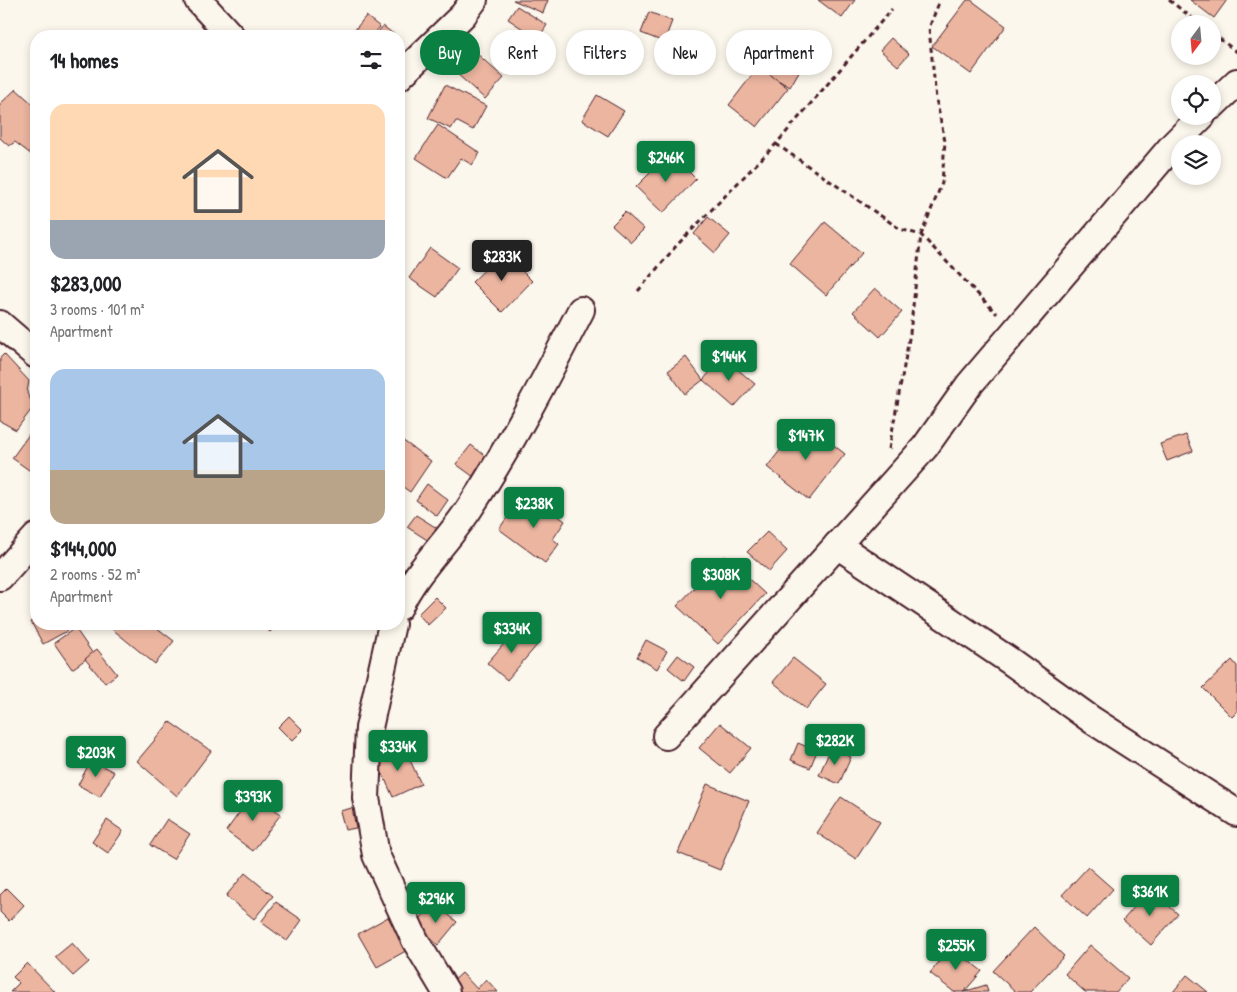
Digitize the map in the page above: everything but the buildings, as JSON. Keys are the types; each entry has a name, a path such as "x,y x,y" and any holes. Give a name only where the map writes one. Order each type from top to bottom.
{"street":[{"path":"198,0 226,30"},
{"path":"405,72 463,15 474,0"},
{"path":"1221,97 1237,82"},
{"path":"666,736 925,447 969,385 1174,144 1193,125"},
{"path":"405,593 454,531 502,459 581,310"},
{"path":"0,324 30,350"},
{"path":"0,577 30,544"},
{"path":"837,545 1010,661 1092,720 1237,813"},
{"path":"390,630 369,728 366,798 376,855 415,940 446,992"}],"path":[{"path":"888,450 910,333 921,235 942,183 945,141 936,99 930,28 940,0"},
{"path":"1169,0 1188,15"},
{"path":"638,291 677,245 776,144 892,9"},
{"path":"1221,40 1237,52"},
{"path":"776,144 900,228 921,235 1014,332"}]}
